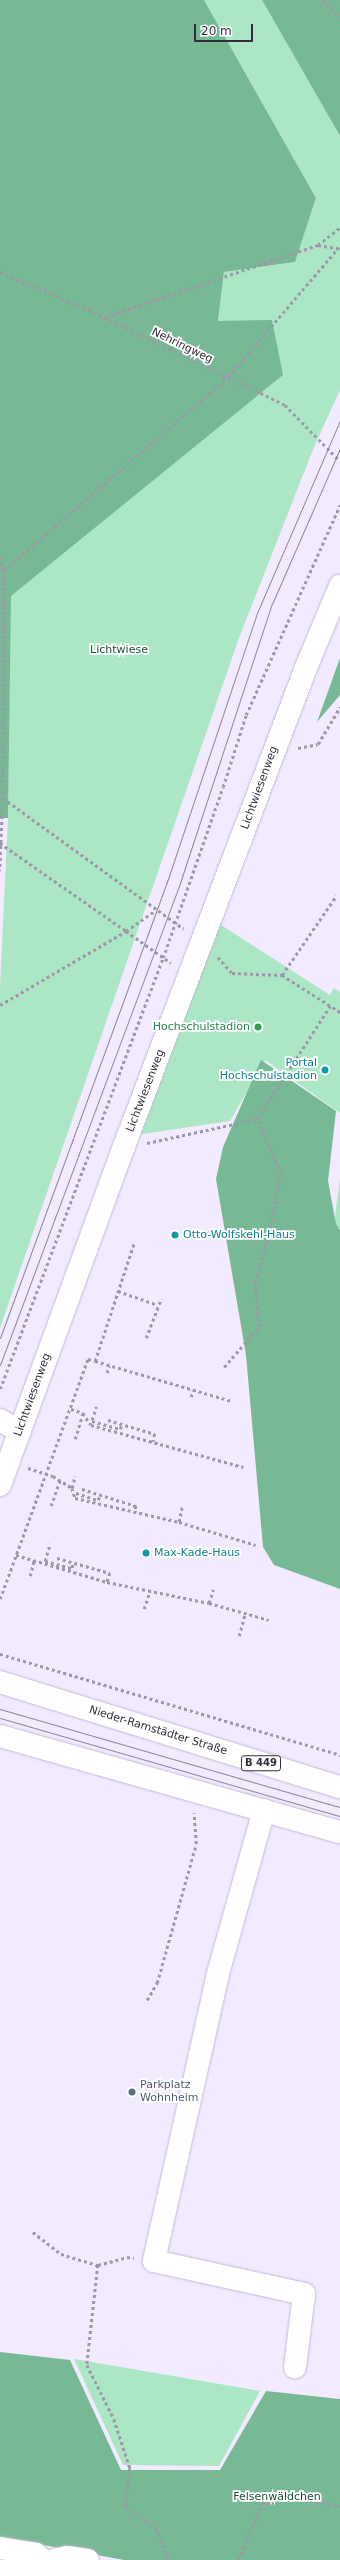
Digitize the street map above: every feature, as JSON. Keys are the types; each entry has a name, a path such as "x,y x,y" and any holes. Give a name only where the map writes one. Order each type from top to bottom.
{"street":[{"name":"Lichtwiesenweg","path":"0,1485 123,1149 204,940 274,752 332,627 340,586"},
{"path":"0,1420 20,1432"},
{"name":"Nieder-Ramstädter Straße","path":"0,1682 340,1787"},
{"path":"0,1736 340,1832"},
{"path":"264,1810 216,1981 154,2261 304,2294 295,2367"},
{"path":"0,2548 36,2554 42,2560"},
{"path":"54,2560 67,2557 88,2560"}],"path":[{"path":"323,0 340,18"},
{"path":"104,317 318,245 340,227"},
{"path":"318,245 339,248"},
{"path":"4,570 228,377 339,248"},
{"name":"Nehringweg","path":"0,272 104,317 285,405 340,461"},
{"path":"0,1389 163,958 223,787 246,714 340,505"},
{"path":"0,557 4,570 3,798 0,871"},
{"path":"274,752 318,744 340,707"},
{"path":"3,798 155,911 174,924 204,940 232,973 282,975 340,1012"},
{"path":"1,843 163,958 190,974"},
{"path":"282,975 336,896"},
{"path":"0,1005 126,931 155,911"},
{"path":"123,1149 257,1119 330,1006"},
{"path":"224,1367 259,1326 255,1283 269,1233 281,1174 257,1119"},
{"path":"95,1361 134,1243"},
{"path":"118,1291 158,1305"},
{"path":"146,1338 161,1299"},
{"path":"0,1599 88,1359 232,1401"},
{"path":"107,1373 109,1365"},
{"path":"191,1397 193,1390"},
{"path":"91,1425 96,1407"},
{"path":"70,1409 83,1413 91,1425 243,1467"},
{"path":"75,1439 83,1413"},
{"path":"108,1420 155,1434 153,1442"},
{"path":"92,1421 120,1429 122,1424"},
{"path":"46,1474 60,1480 72,1488 76,1493 98,1500 100,1495"},
{"path":"72,1488 75,1476"},
{"path":"51,1506 60,1480"},
{"path":"82,1489 136,1506 135,1513"},
{"path":"76,1493 75,1498 179,1522 256,1545"},
{"path":"179,1522 182,1507"},
{"path":"45,1562 50,1544"},
{"path":"16,1555 72,1568 73,1562"},
{"path":"56,1558 110,1573 107,1582"},
{"path":"30,1576 34,1560"},
{"path":"45,1562 107,1582 209,1603 269,1620"},
{"path":"209,1603 213,1590"},
{"path":"144,1609 150,1591"},
{"path":"239,1636 245,1614"},
{"path":"0,1654 340,1755"},
{"path":"147,2000 157,1983 196,1844 193,1790"},
{"path":"33,2232 61,2254 98,2265 127,2257 154,2261"},
{"path":"98,2265 87,2365 114,2419 130,2468 125,2507 156,2528 169,2560"},
{"path":"238,2560 262,2504 292,2498 340,2506"}],"green space":[{"path":"0,0 204,0 316,198 295,262 224,272 218,321 272,320 283,375 11,596 8,818 0,818"},
{"name":"Lichtwiese","path":"204,0 262,0 340,136 340,390 314,447 239,638 0,1328 0,987 8,818 10,596 283,375 218,321 224,272 295,262 316,198"},
{"path":"262,0 340,0 340,136"},
{"path":"340,658 340,695 317,722"},
{"name":"Hochschulstadion","path":"218,923 330,995 334,988 340,992 340,1113 265,1060 230,1121 136,1135"},
{"path":"261,1060 336,1111 328,1181 336,1224 340,1230 340,1589 274,1565 263,1547 246,1355 216,1179 223,1147"},
{"path":"340,1179 340,1229 334,1224"},
{"name":"Felsenwäldchen","path":"0,2352 70,2360 121,2470 220,2470 266,2391 340,2399 340,2560 124,2560 0,2537"},
{"path":"74,2359 260,2391 219,2466 123,2465"}],"tram line":[{"path":"0,1338 169,876 257,613 340,420"},
{"path":"0,1365 180,883 272,604 340,448"},
{"path":"0,1709 340,1807"},
{"path":"0,1718 340,1816"}],"place":[{"name":"Hochschulstadion","path":"258,1027"},
{"name":"Portal Hochschulstadion","path":"325,1070"},
{"name":"Otto-Wolfskehl-Haus","path":"175,1235"},
{"name":"Max-Kade-Haus","path":"146,1553"},
{"name":"Parkplatz Wohnheim","path":"132,2092"}]}
